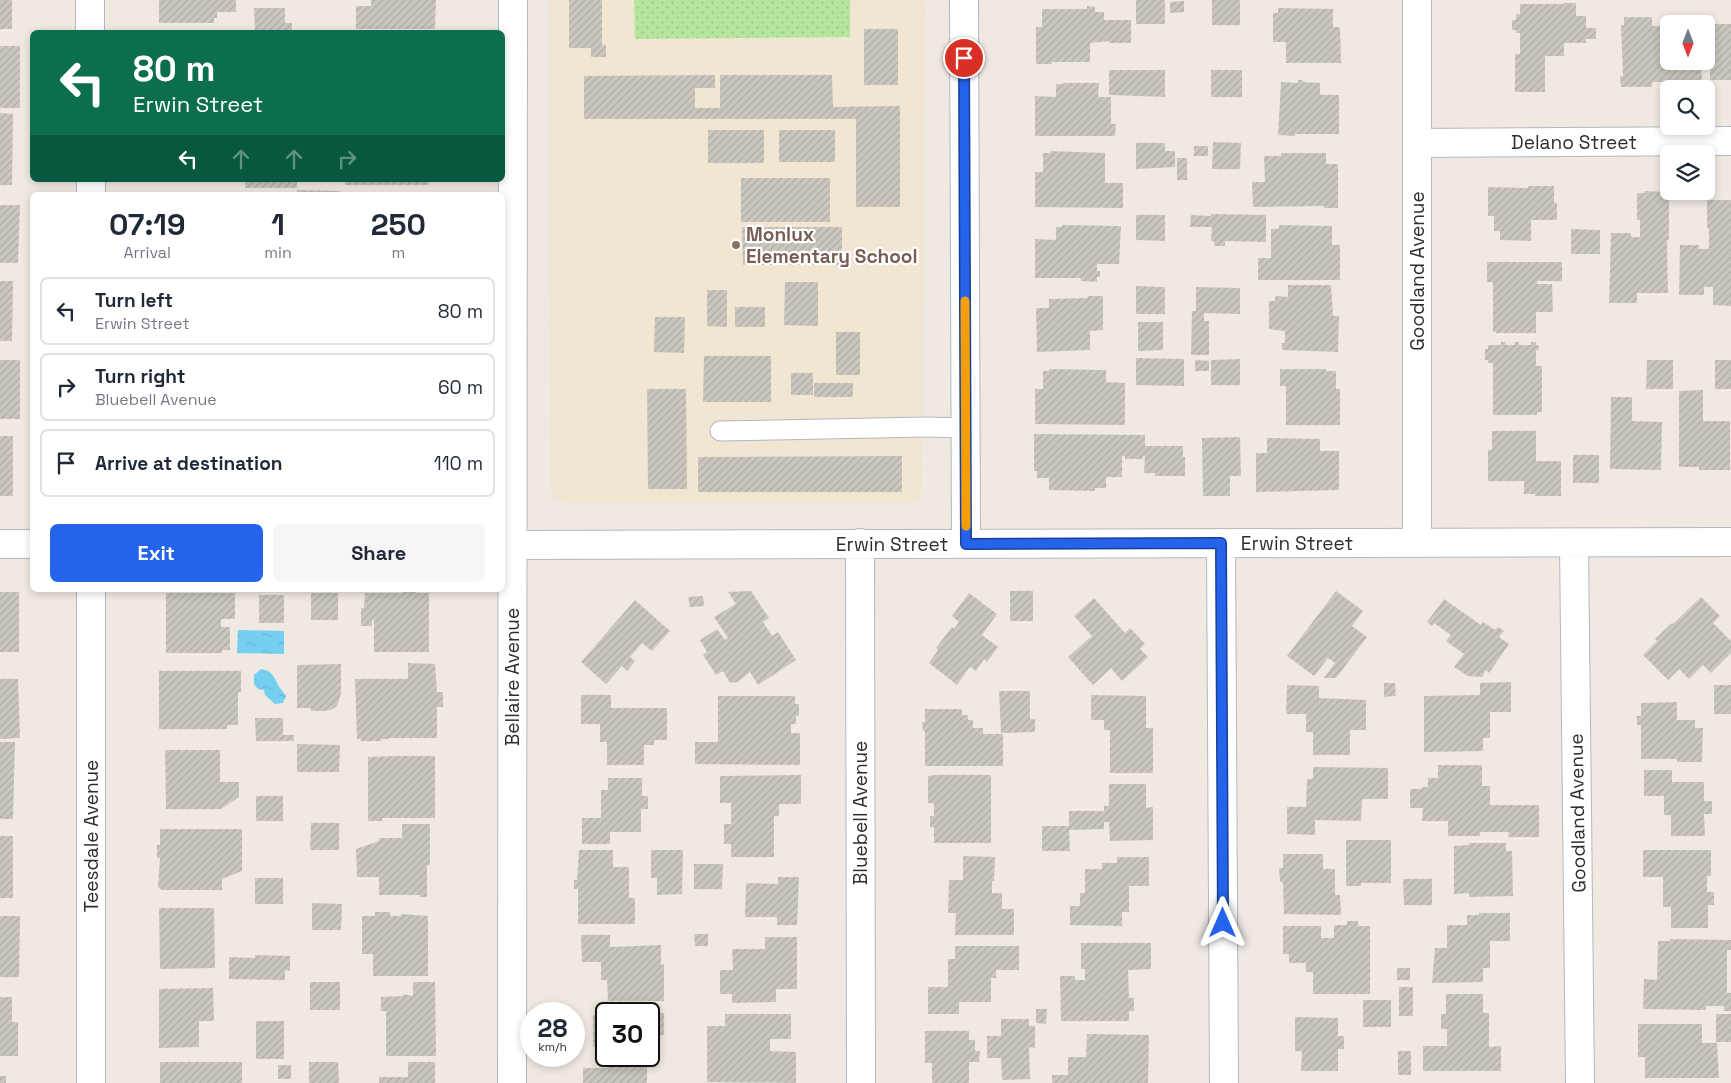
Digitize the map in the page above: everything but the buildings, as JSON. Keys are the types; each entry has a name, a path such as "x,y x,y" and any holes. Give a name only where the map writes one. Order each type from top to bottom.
{"street":[{"path":"90,0 90,30"},
{"name":"Bellaire Avenue","path":"512,1083 507,545 513,0"},
{"path":"964,0 966,544"},
{"name":"Goodland Avenue","path":"1416,0 1417,543"},
{"name":"Delano Street","path":"1417,142 1731,140"},
{"name":"Erwin Street","path":"507,545 1731,542"},
{"name":"Bluebell Avenue","path":"860,543 861,1083"},
{"path":"1221,543 1224,1083"},
{"name":"Goodland Avenue","path":"1574,543 1580,1083"},
{"path":"0,544 30,544"},
{"name":"Teesdale Avenue","path":"91,592 91,1083"}],"lane":[{"path":"720,430 965,428"}],"shaded area":[{"name":"Monlux Elementary School","path":"549,0 925,0 922,491 918,499 909,503 567,503 554,499 550,489"}],"green space":[{"path":"634,0 850,0 850,37 635,39"}],"water":[{"path":"238,630 284,631 284,654 237,653"},
{"path":"261,669 268,671 274,677 286,696 283,703 275,704 265,695 264,690 258,689 254,684 254,675"}],"slow traffic":[{"path":"965,301 966,526"}],"place":[{"name":"Monlux Elementary School","path":"736,245"}],"route":[{"path":"964,58 966,544 1221,543 1223,923"}]}
